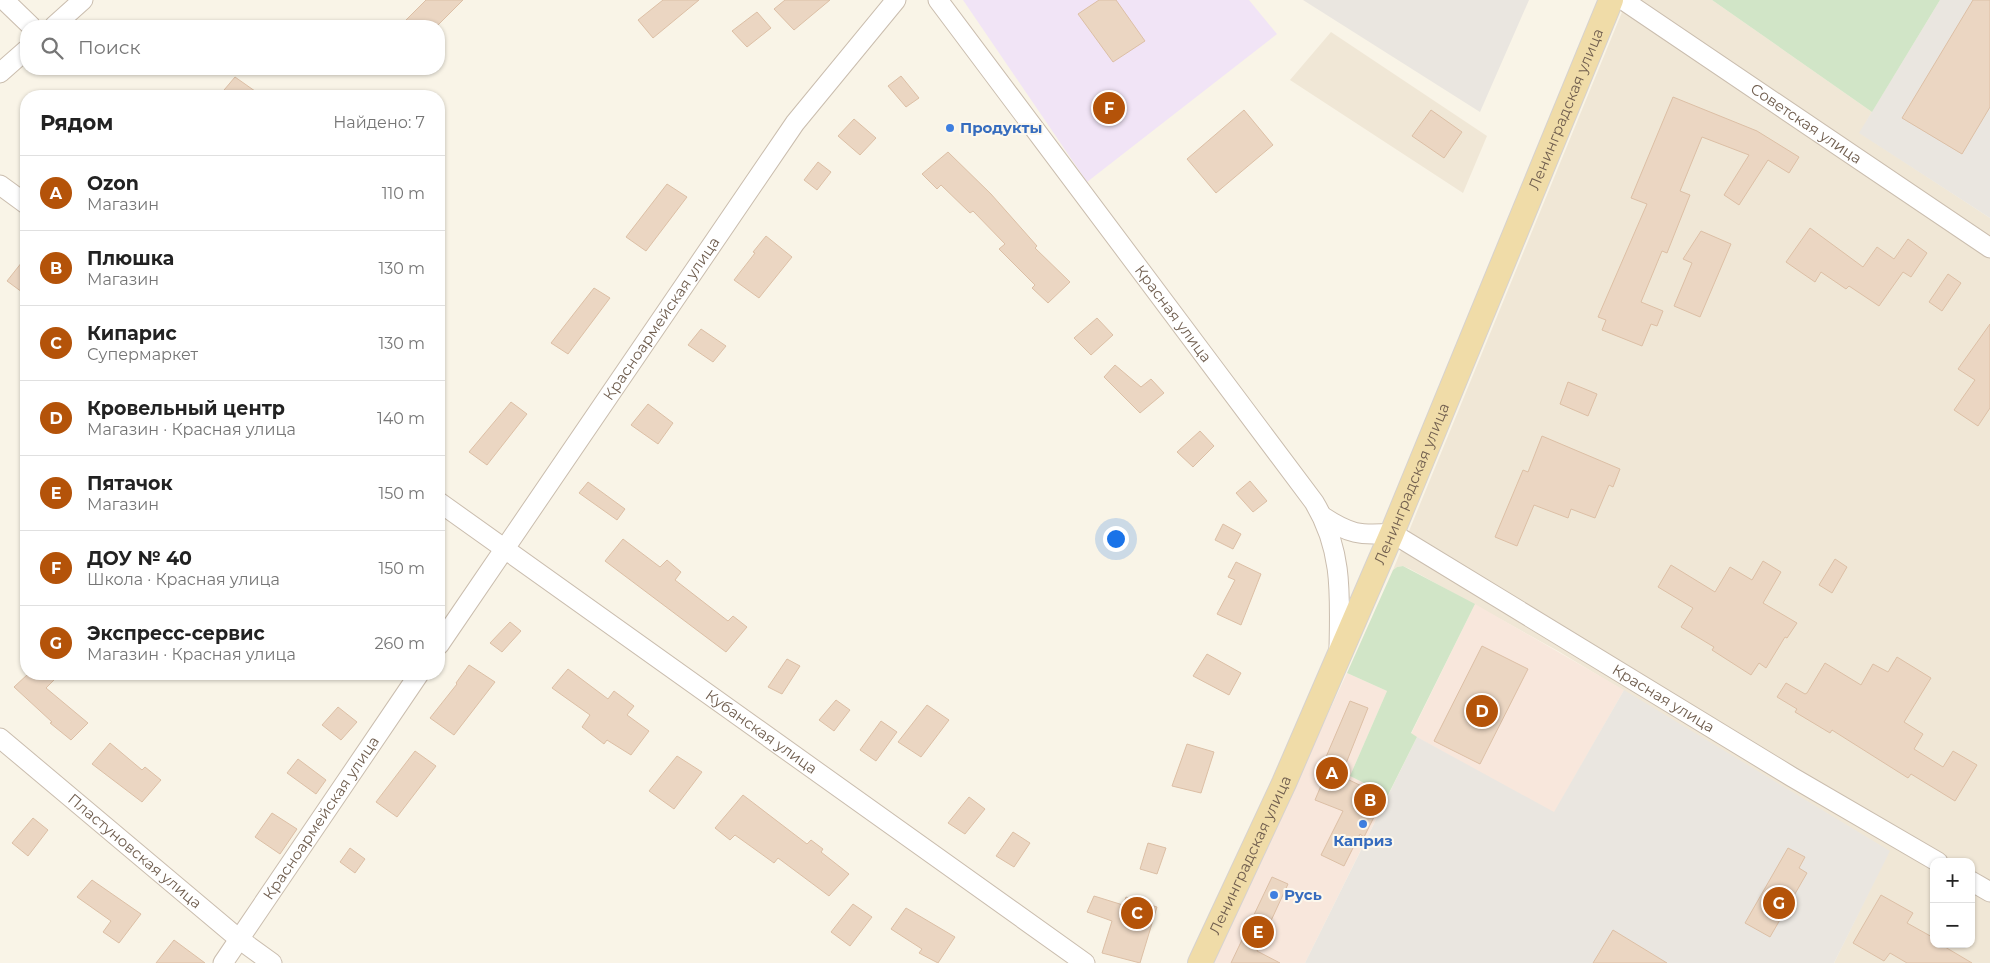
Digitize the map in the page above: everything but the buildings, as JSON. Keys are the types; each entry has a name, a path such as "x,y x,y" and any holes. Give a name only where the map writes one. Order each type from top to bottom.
{"main road":[{"name":"Ленинградская улица","path":"1200,963 1284,783 1392,533 1611,0"}],"street":[{"path":"4,0 25,20"},
{"path":"61,20 83,0"},
{"name":"Красноармейская улица","path":"445,636 795,123 896,0"},
{"name":"Красная улица","path":"938,0 1322,516 1338,563 1339,655"},
{"name":"Советская улица","path":"1623,0 1990,248"},
{"path":"0,73 20,55"},
{"path":"0,185 20,200"},
{"name":"Кубанская улица","path":"445,506 1085,963"},
{"path":"1322,516 1343,530 1358,535 1392,533"},
{"name":"Красная улица","path":"1392,533 1792,777 1931,858"},
{"name":"Красноармейская улица","path":"223,963 415,680"},
{"name":"Пластуновская улица","path":"0,738 239,939 272,963"},
{"path":"1975,884 1990,892"}],"shaded area":[{"path":"963,0 1249,0 1277,34 1087,182"},
{"path":"1303,0 1529,0 1480,112"},
{"path":"1627,0 1712,0 1872,112 1860,133 1990,218 1990,963 1834,963 1889,851 1558,651 1410,569 1403,566 1393,570"},
{"path":"1940,0 1990,0 1990,218 1859,133"},
{"path":"1331,32 1487,136 1463,193 1290,80"},
{"path":"1475,604 1624,690 1554,813 1411,734"},
{"path":"1347,673 1387,691 1350,776 1388,795 1305,963 1212,963"},
{"path":"1624,690 1890,851 1834,963 1305,963 1417,737 1554,812"}],"green space":[{"path":"1712,0 1940,0 1872,112"},
{"path":"1403,566 1475,604 1411,733 1417,737 1388,795 1350,776 1387,691 1347,673 1393,570"}],"place":[{"name":"ДОУ № 40","path":"1109,108"},
{"name":"Продукты","path":"950,128"},
{"name":"Кровельный центр","path":"1482,711"},
{"name":"Ozon","path":"1332,773"},
{"name":"Плюшка","path":"1370,800"},
{"name":"Каприз","path":"1363,824"},
{"name":"Русь","path":"1274,895"},
{"name":"Экспресс-сервис","path":"1779,903"},
{"name":"Кипарис","path":"1137,913"},
{"name":"Пятачок","path":"1258,932"}]}
